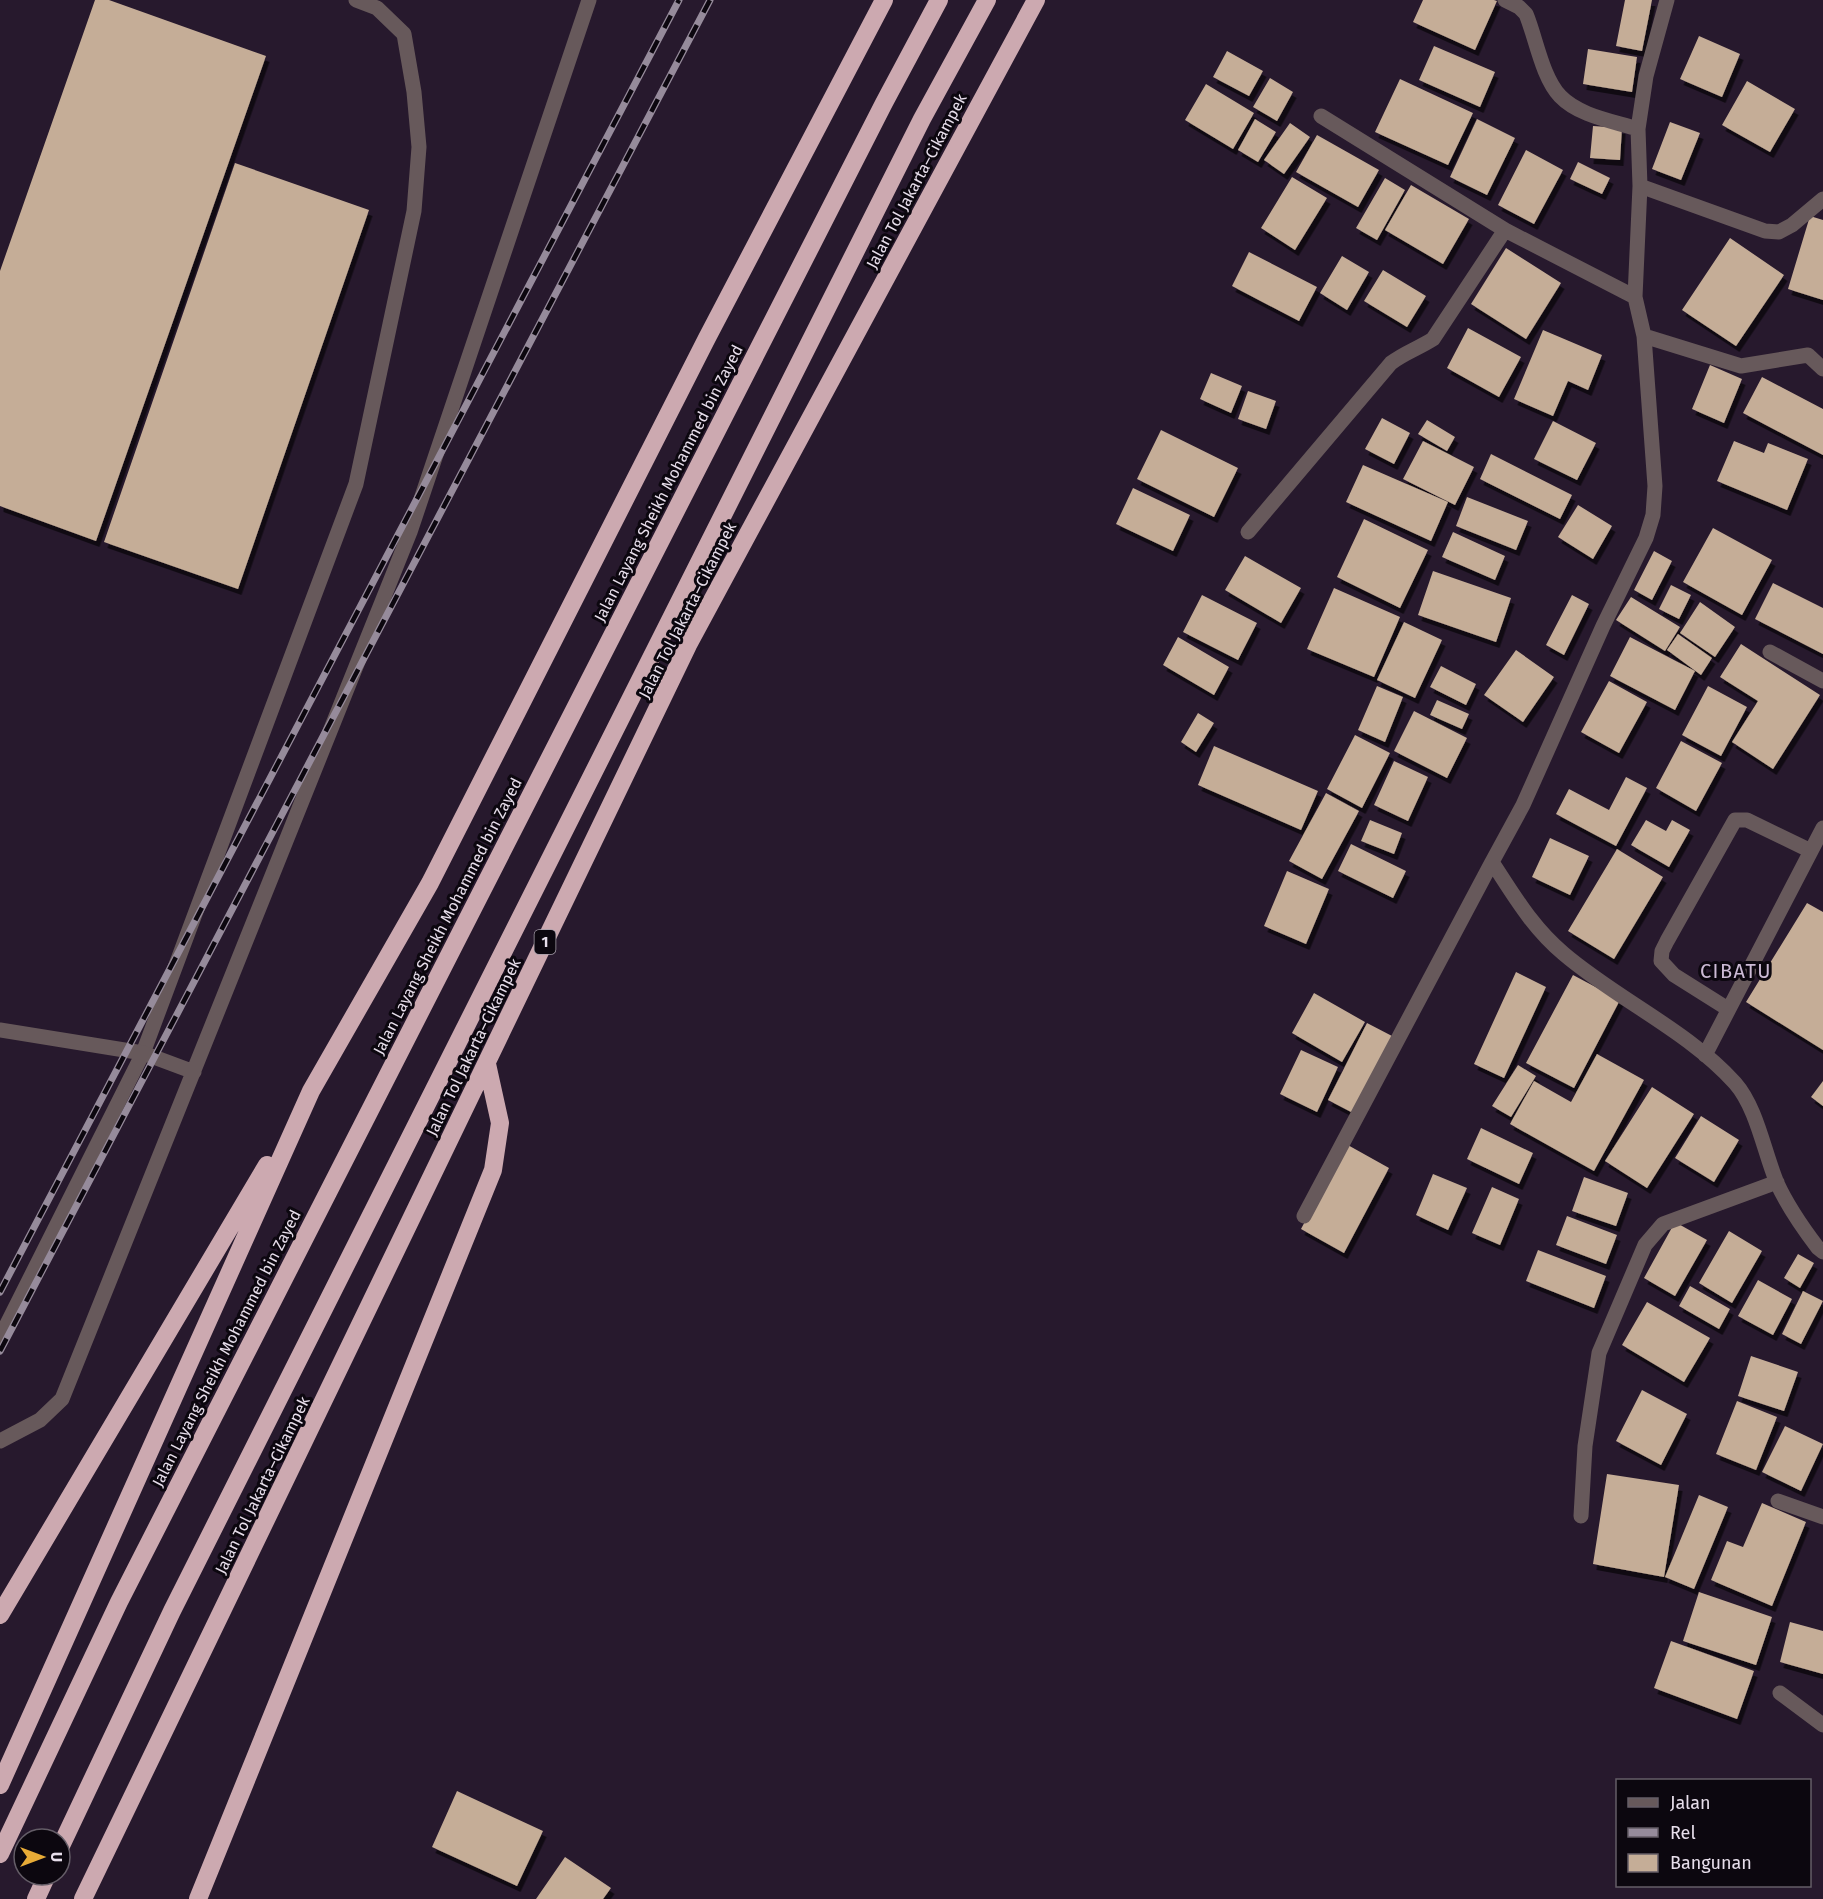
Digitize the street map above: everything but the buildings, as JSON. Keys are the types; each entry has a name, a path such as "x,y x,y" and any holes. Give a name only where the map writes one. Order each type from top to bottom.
{"highway":[{"path":"0,1615 311,1091 430,883 713,328 884,0"},
{"name":"Jalan Layang Sheikh Mohammed bin Zayed","path":"0,1854 118,1602 878,114 939,0"},
{"name":"1","path":"70,1827 177,1600 922,119 987,0"},
{"name":"Jalan Tol Jakarta–Cikampek","path":"83,1899 688,645 1036,0"},
{"path":"198,1899 493,1170 500,1123 487,1064"},
{"path":"0,1785 311,1091"}],"street":[{"path":"0,1338 143,1053 356,484 414,211 418,147 414,92 404,34 377,8 356,0"},
{"path":"0,1441 40,1420 62,1399 410,532 590,0"},
{"path":"1506,0 1526,14 1549,79 1560,96 1577,108 1638,129"},
{"path":"1304,1216 1523,805 1603,626 1646,538 1653,515 1655,486 1644,336 1635,297 1640,186 1638,129 1646,76 1667,0"},
{"path":"1321,116 1504,230 1635,297"},
{"path":"1640,186 1765,231 1779,232 1792,225 1823,199"},
{"path":"1248,532 1391,363 1403,354 1417,350 1433,339 1504,230"},
{"path":"1644,336 1741,366 1808,355 1823,369"},
{"path":"1770,652 1823,681"},
{"path":"1728,1009 1674,975 1661,961 1662,951 1667,941 1735,820 1747,819 1811,851"},
{"path":"1705,1055 1823,828"},
{"path":"1492,862 1533,925 1565,955 1705,1055 1736,1084 1747,1102 1777,1182 1795,1216 1823,1252"},
{"path":"0,1030 143,1053 194,1072"},
{"path":"1581,1516 1585,1446 1599,1353 1645,1245 1663,1224 1777,1182"},
{"path":"1778,1501 1823,1517"},
{"path":"1780,1693 1823,1725"}],"railway":[{"path":"0,1292 679,0"},
{"path":"0,1351 710,0"}],"district":[{"name":"CIBATU","path":"1736,971"}]}
